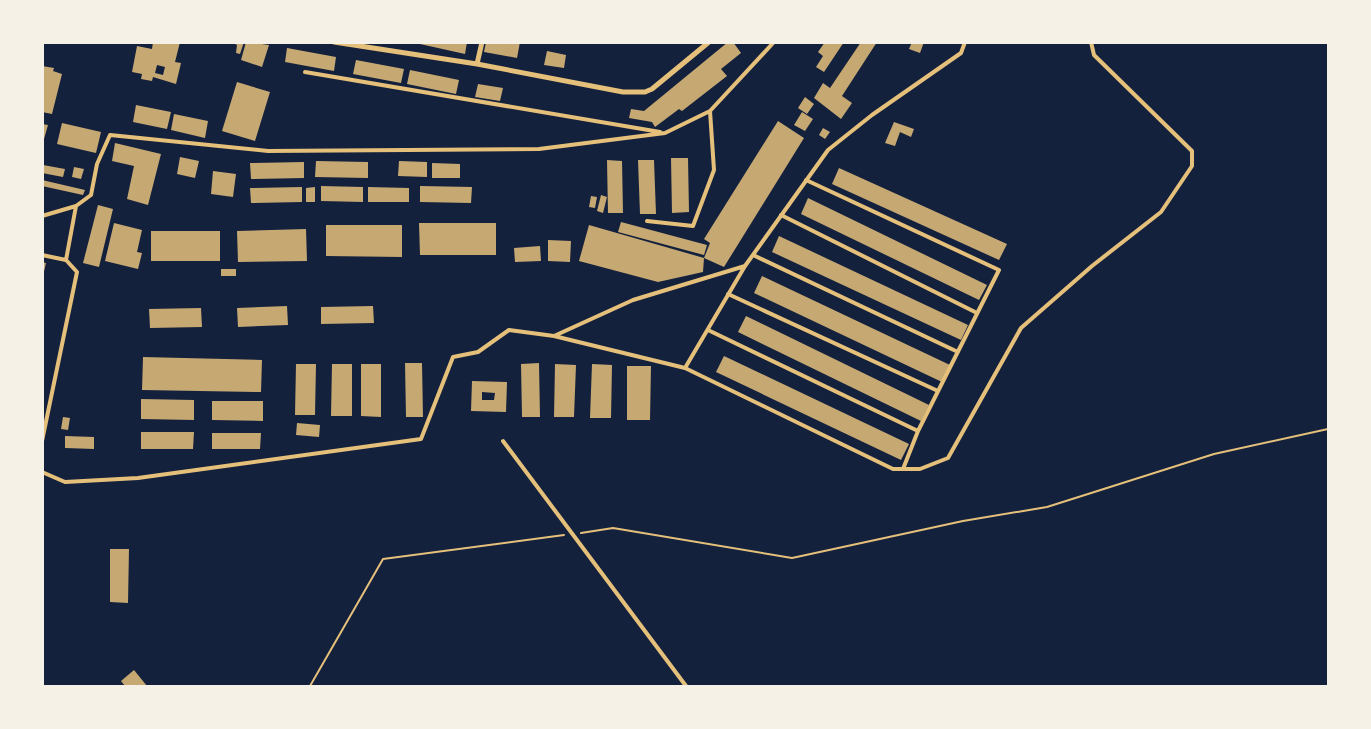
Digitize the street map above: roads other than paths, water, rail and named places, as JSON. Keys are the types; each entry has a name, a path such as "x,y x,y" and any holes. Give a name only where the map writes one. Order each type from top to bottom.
{"street":[{"path":"334,42 477,64 623,92 645,92 652,89 709,42"},
{"path":"477,64 482,42"}],"lane":[{"path":"42,216 76,206 91,195 97,164 110,135 268,151 538,149 665,133 710,111 774,42"},
{"path":"685,368 745,266 828,150 872,115 961,54 965,42"},
{"path":"42,472 65,482 138,478 421,439 453,357 478,352 509,330 554,336 685,368 893,469 920,468 948,458 1021,328 1092,266 1161,212 1192,166 1192,151 1094,55 1091,42"},
{"path":"305,72 665,133"},
{"path":"647,221 693,226 714,170 710,111"},
{"path":"806,180 999,270 918,431 903,468"},
{"path":"66,260 76,206"},
{"path":"781,215 977,313"},
{"path":"42,255 66,260 77,272 42,441"},
{"path":"753,255 958,352"},
{"path":"554,336 633,300 745,266"},
{"path":"728,294 938,391"},
{"path":"708,330 918,431"},
{"path":"503,441 686,686"}]}
